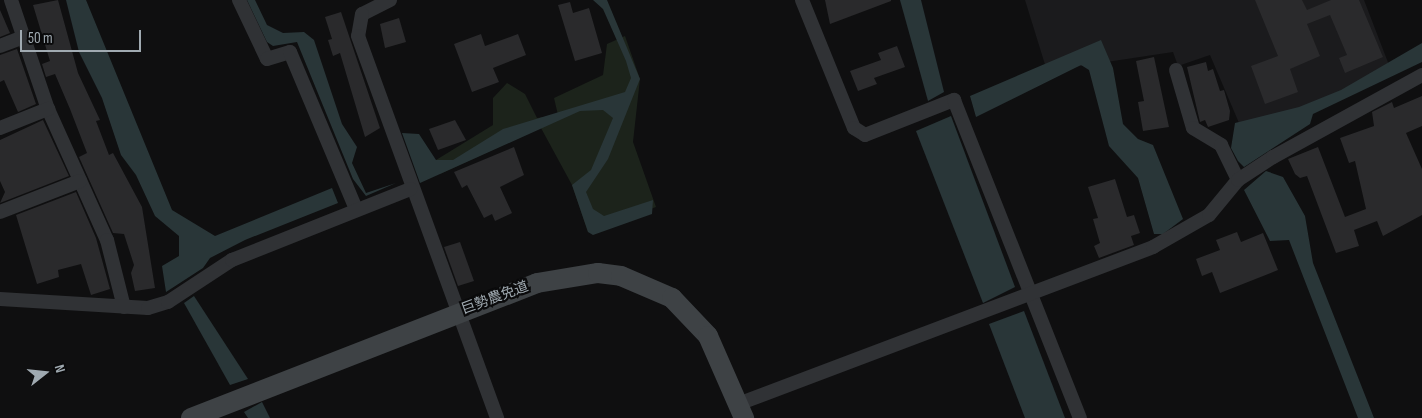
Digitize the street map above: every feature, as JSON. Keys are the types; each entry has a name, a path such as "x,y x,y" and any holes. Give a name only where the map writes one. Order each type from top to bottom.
{"street":[{"path":"12,0 21,38 48,109 107,240 124,307"},
{"path":"239,0 267,60 290,52 356,209"},
{"path":"359,0 362,14 358,36 410,190 497,418"},
{"path":"362,14 390,0"},
{"path":"802,0 854,128 865,135 954,100 1080,418"},
{"path":"0,46 21,38"},
{"path":"1176,70 1193,128 1221,145 1238,180"},
{"path":"741,411 1153,247 1210,215 1238,180 1362,104 1422,75"},
{"path":"0,128 48,109"},
{"path":"0,212 80,180"},
{"path":"0,299 148,308 168,302 232,260 356,209 410,190"},
{"name":"巨勢農免道","path":"190,418 458,312 574,274 621,276 672,298 708,336 741,411"}],"shaded area":[{"path":"66,0 86,0 172,210 215,236 332,188 338,203 245,240 210,258 203,268 166,292 162,266 179,256 179,236 155,216 136,175 121,155 102,98 79,52"},
{"path":"247,0 255,0 267,25 283,33 304,32 314,40 342,124 357,147 352,163 366,193 396,183 366,196 353,179 297,42 273,46 267,42"},
{"path":"593,0 607,0 640,79 608,159 586,192 593,209 604,216 653,200 652,214 593,235 588,232 572,185 591,170 613,118 603,110 580,111 420,183 402,133 419,134 436,160 453,160 503,129 625,92 631,78 626,61 603,9"},
{"path":"900,0 921,0 944,92 928,101"},
{"path":"1025,0 1364,0 1389,65 1248,144 1210,55 1178,66 1173,52 1047,71"},
{"path":"625,36 640,79 633,142 656,207 588,232 572,185 541,128 440,174 436,160 493,125 493,98 507,83 525,94 537,118 558,115 554,98 603,75 607,44"},
{"path":"1101,40 1113,68 1123,124 1138,139 1153,145 1183,219 1163,234 1154,234 1138,178 1109,146 1089,70 1081,65 976,117 970,96"},
{"path":"1422,43 1422,62 1313,114 1310,124 1244,167 1238,161 1231,148 1235,123 1299,107 1341,90"},
{"path":"951,116 1015,287 983,303 916,131"},
{"path":"1266,171 1283,177 1305,216 1313,263 1374,418 1358,418 1289,240 1270,241 1244,190"},
{"path":"194,296 248,379 230,385 184,303"},
{"path":"1024,311 1065,418 1025,418 989,324"},
{"path":"262,402 270,418 248,418 244,412"}],"building":[{"path":"58,0 78,73 100,120 96,121 109,155 113,153 142,207 155,288 135,291 131,273 134,265 124,234 113,233 79,157 87,153 55,74 46,77 42,64 50,61 33,5"},
{"path":"825,0 891,0 891,1 830,24"},
{"path":"1255,0 1302,0 1307,10 1331,0 1359,0 1383,57 1345,73 1339,58 1347,55 1330,15 1307,24 1320,56 1290,69 1298,92 1265,104 1251,66 1278,56"},
{"path":"570,2 573,13 589,8 602,53 575,61 558,5"},
{"path":"0,10 10,33 0,37"},
{"path":"341,12 380,128 365,137 340,53 333,56 328,40 332,39 325,17"},
{"path":"399,18 406,42 385,48 380,24"},
{"path":"481,34 485,46 518,34 526,55 493,68 499,82 472,92 454,44"},
{"path":"897,46 905,67 874,78 877,84 858,91 850,71 881,60 878,53"},
{"path":"17,49 36,104 18,112 4,80 0,82 0,55"},
{"path":"1154,57 1169,127 1143,131 1138,102 1144,101 1136,61"},
{"path":"1206,62 1208,71 1213,69 1220,91 1224,90 1230,111 1229,120 1208,127 1205,120 1200,122 1187,67"},
{"path":"1422,96 1422,126 1406,133 1422,169 1422,215 1383,236 1377,221 1354,230 1359,246 1336,253 1307,176 1300,178 1295,174 1288,159 1318,147 1345,217 1366,209 1355,161 1349,163 1340,138 1374,126 1372,112 1392,102 1394,108"},
{"path":"43,120 69,176 0,203 5,192 0,181 0,140"},
{"path":"455,120 466,140 438,150 429,129"},
{"path":"514,147 524,175 500,187 512,213 495,221 492,214 484,218 467,185 462,188 454,172"},
{"path":"1115,179 1127,217 1134,215 1140,233 1131,236 1134,245 1099,258 1094,246 1100,243 1093,219 1098,218 1088,187"},
{"path":"76,192 96,238 110,289 91,295 81,264 58,270 59,277 37,284 16,215"},
{"path":"1237,232 1241,242 1263,233 1278,270 1220,293 1212,272 1202,276 1196,259 1220,250 1216,240"},
{"path":"460,242 474,281 458,286 444,247"}]}
